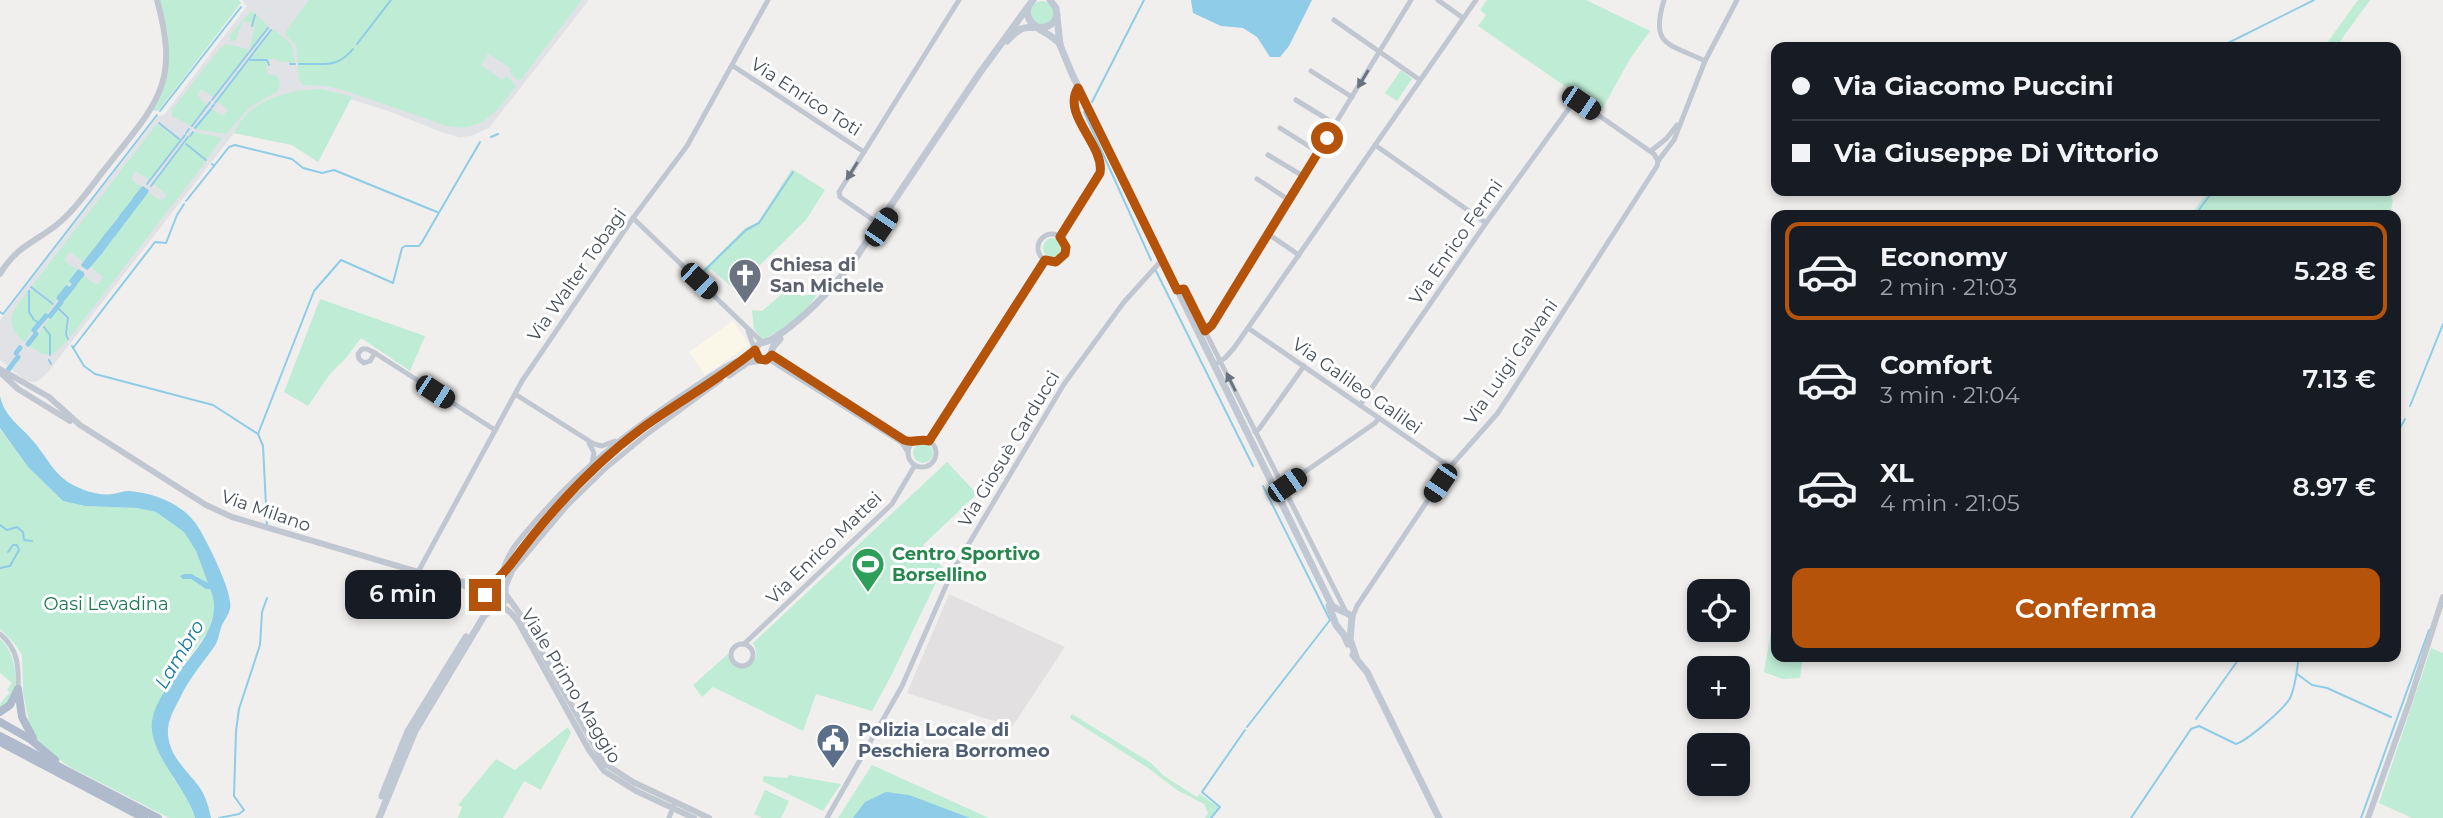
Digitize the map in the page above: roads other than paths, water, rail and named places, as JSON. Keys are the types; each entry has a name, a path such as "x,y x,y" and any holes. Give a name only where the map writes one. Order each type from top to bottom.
{"main road":[{"path":"1050,0 1057,12"},
{"path":"1056,0 1060,45 1078,88 1162,260 1202,332 1324,591 1334,608 1348,614 1353,623 1349,632 1356,657"},
{"path":"1031,1 1026,11 1028,19 1060,45"},
{"path":"755,350 756,356 767,352 789,327 827,293 855,259 1031,1"},
{"path":"692,396 767,352 810,315 857,263 1006,42 1020,30 1052,24 1057,12"},
{"path":"377,818 408,730 480,614 486,591 506,575 522,549 569,495 606,459 639,431 755,350 767,352"},
{"path":"377,818 415,731 484,616 498,605 506,593 506,575"},
{"path":"493,585 500,585 506,593"},
{"path":"1324,591 1339,628 1367,672 1439,818"},
{"path":"486,599 498,605"},
{"path":"1335,620 1338,614 1348,614"},
{"path":"1339,628 1349,632"},
{"path":"0,712 12,703 18,689"},
{"path":"18,689 24,722 36,744"},
{"path":"0,722 36,744 64,769"},
{"path":"0,736 158,818"},
{"path":"0,742 144,818"}],"street":[{"path":"0,274 18,250 54,227 71,212 153,105 163,81 167,59 166,32 157,0"},
{"name":"Via Walter Tobagi","path":"418,572 515,394 633,218 687,146 768,0"},
{"path":"879,224 840,198 840,190 959,0"},
{"path":"1234,348 1222,353 1209,347 1202,332 1212,325 1234,291 1411,0"},
{"path":"1438,0 1463,18"},
{"path":"1217,363 1234,348 1476,0"},
{"path":"1664,0 1658,27 1662,38 1705,61"},
{"name":"Via Luigi Galvani","path":"1348,614 1356,609 1450,467 1497,414 1657,159 1666,154 1705,61 1737,0"},
{"path":"1335,20 1420,80"},
{"name":"Via Enrico Toti","path":"733,66 864,152"},
{"path":"1311,71 1352,97"},
{"name":"Via Enrico Mattei","path":"1060,237 1101,170 1075,106 1078,88"},
{"path":"1296,100 1335,124"},
{"name":"Via Enrico Fermi","path":"1360,405 1568,108 1576,102 1581,103 1651,151"},
{"name":"Via Luigi Galvani","path":"1651,151 1679,123"},
{"path":"1280,128 1318,152"},
{"path":"1375,145 1486,223"},
{"path":"1658,146 1664,149 1666,154"},
{"path":"1651,151 1657,159"},
{"path":"1268,155 1303,176"},
{"path":"1257,179 1289,200"},
{"path":"633,218 746,324 767,352 902,443 915,465"},
{"path":"1268,233 1299,255"},
{"name":"Via Enrico Mattei","path":"1049,235 1060,237 1066,247 1065,254 1056,262 1045,260 1039,251 1041,241 1049,235"},
{"name":"Via Enrico Mattei","path":"744,644 892,504 915,465 928,466 934,460 935,448 929,441 1045,260"},
{"name":"Via Giosuè Carducci","path":"827,818 902,686 952,572 1064,384 1124,302 1162,260"},
{"path":"746,324 755,350"},
{"name":"Via Galileo Galilei","path":"1248,328 1450,467"},
{"path":"1215,350 1217,363 1348,614"},
{"path":"767,352 904,440 914,443"},
{"path":"375,353 495,430"},
{"path":"506,575 508,555 521,538 592,464 625,435 724,367 743,359"},
{"path":"1255,432 1304,366"},
{"name":"Via Milano","path":"0,370 50,397 90,431 206,505 232,517 418,572 450,580 493,585"},
{"path":"506,575 567,506 606,468 721,380"},
{"path":"515,394 587,440 602,446 625,435"},
{"path":"1283,487 1375,423 1378,418"},
{"path":"587,440 594,453 592,464"},
{"path":"908,452 914,443 929,441"},
{"name":"Via Milano","path":"450,580 476,591 486,599"},
{"name":"Viale Primo Maggio","path":"506,593 604,763 694,818"},
{"path":"2368,818 2443,597"},
{"name":"Viale Primo Maggio","path":"498,605 510,611 517,620 589,750 604,771 636,791 709,818"},
{"path":"0,634 16,654 18,689"},
{"path":"744,644 752,650 753,656 750,663 741,666 734,662 732,656 734,648 744,644"},
{"path":"669,818 674,805"}],"water":[{"path":"1191,0 1312,0 1289,46 1280,57 1270,57 1257,37 1243,28 1221,26 1193,13"},
{"path":"0,396 9,416 66,481 98,494 129,491 150,494 169,502 194,521 209,546 228,592 230,609 215,645 183,693 171,717 168,730 172,751 202,791 211,818 195,818 191,806 162,758 152,733 157,704 203,640 211,623 214,606 210,589 180,576 191,574 208,583 196,551 184,532 156,512 137,508 85,506 63,501 28,467 0,428"},
{"path":"886,792 909,795 970,818 853,818 865,802"}],"waterway":[{"path":"357,44 391,0"},
{"path":"1092,102 1144,0"},
{"path":"2230,42 2314,0"},
{"path":"160,111 241,7"},
{"path":"252,26 255,15"},
{"path":"212,100 268,28"},
{"path":"215,103 271,30"},
{"path":"299,64 335,62 353,49"},
{"path":"250,60 267,60 269,65"},
{"path":"290,64 295,64"},
{"path":"192,126 207,106"},
{"path":"195,128 211,109"},
{"path":"1084,112 1151,260"},
{"path":"0,312 3,314 157,115"},
{"path":"159,123 179,139"},
{"path":"186,133 189,129"},
{"path":"190,136 193,132"},
{"path":"491,137 498,134"},
{"path":"147,184 185,135"},
{"path":"151,186 188,137"},
{"path":"258,434 314,291 341,260 393,283 402,248 419,246 422,242 480,142"},
{"path":"186,144 206,160"},
{"path":"214,166 229,147 235,145 292,159 303,168 322,173 334,170 437,212"},
{"path":"186,201 214,166 212,164"},
{"path":"701,274 746,230 759,223 793,172"},
{"path":"135,199 143,189"},
{"path":"138,202 146,191"},
{"path":"2199,210 2209,196"},
{"path":"122,216 134,201"},
{"path":"125,219 137,203"},
{"path":"73,348 155,242 166,243 184,204"},
{"path":"110,232 121,218"},
{"path":"113,235 124,220"},
{"path":"97,249 108,234"},
{"path":"100,252 111,237"},
{"path":"84,265 95,251"},
{"path":"87,267 99,253"},
{"path":"1156,271 1253,466"},
{"path":"72,281 79,272"},
{"path":"75,283 82,274"},
{"path":"62,300 74,285"},
{"path":"31,287 53,304"},
{"path":"59,298 67,288"},
{"path":"29,291 29,312 34,320"},
{"path":"50,316 61,302"},
{"path":"58,308 68,318 68,339"},
{"path":"34,330 46,316"},
{"path":"2410,406 2443,324"},
{"path":"44,327 50,335 50,355"},
{"path":"28,344 36,334"},
{"path":"72,346 84,366 95,374 213,405 258,434 263,446 267,525"},
{"path":"16,353 20,348"},
{"path":"8,370 18,357"},
{"path":"49,360 51,364"},
{"path":"2401,426 2405,419"},
{"path":"1247,727 1330,620 1263,486"},
{"path":"0,525 7,530 17,527 23,532 24,540 32,541"},
{"path":"0,568 10,566 19,550 17,545 13,545 8,552"},
{"path":"219,818 239,814 244,810 234,796 236,731 239,709 260,645 262,612 267,598"},
{"path":"2361,818 2429,630"},
{"path":"2196,719 2237,662"},
{"path":"2131,818 2191,729 2199,726 2236,744 2249,736 2288,701 2298,662"},
{"path":"2297,674 2312,685 2327,688 2391,717"},
{"path":"1211,818 1220,807 1202,792 1245,730"}],"place":[{"name":"Chiesa di San Michele","path":"745,305"},
{"name":"Centro Sportivo Borsellino","path":"868,594"},
{"name":"Polizia Locale di Peschiera Borromeo","path":"833,770"}],"park label":[{"name":"Oasi Levadina","path":"106,604"}],"water label":[{"name":"Lambro","path":"179,654"}]}
